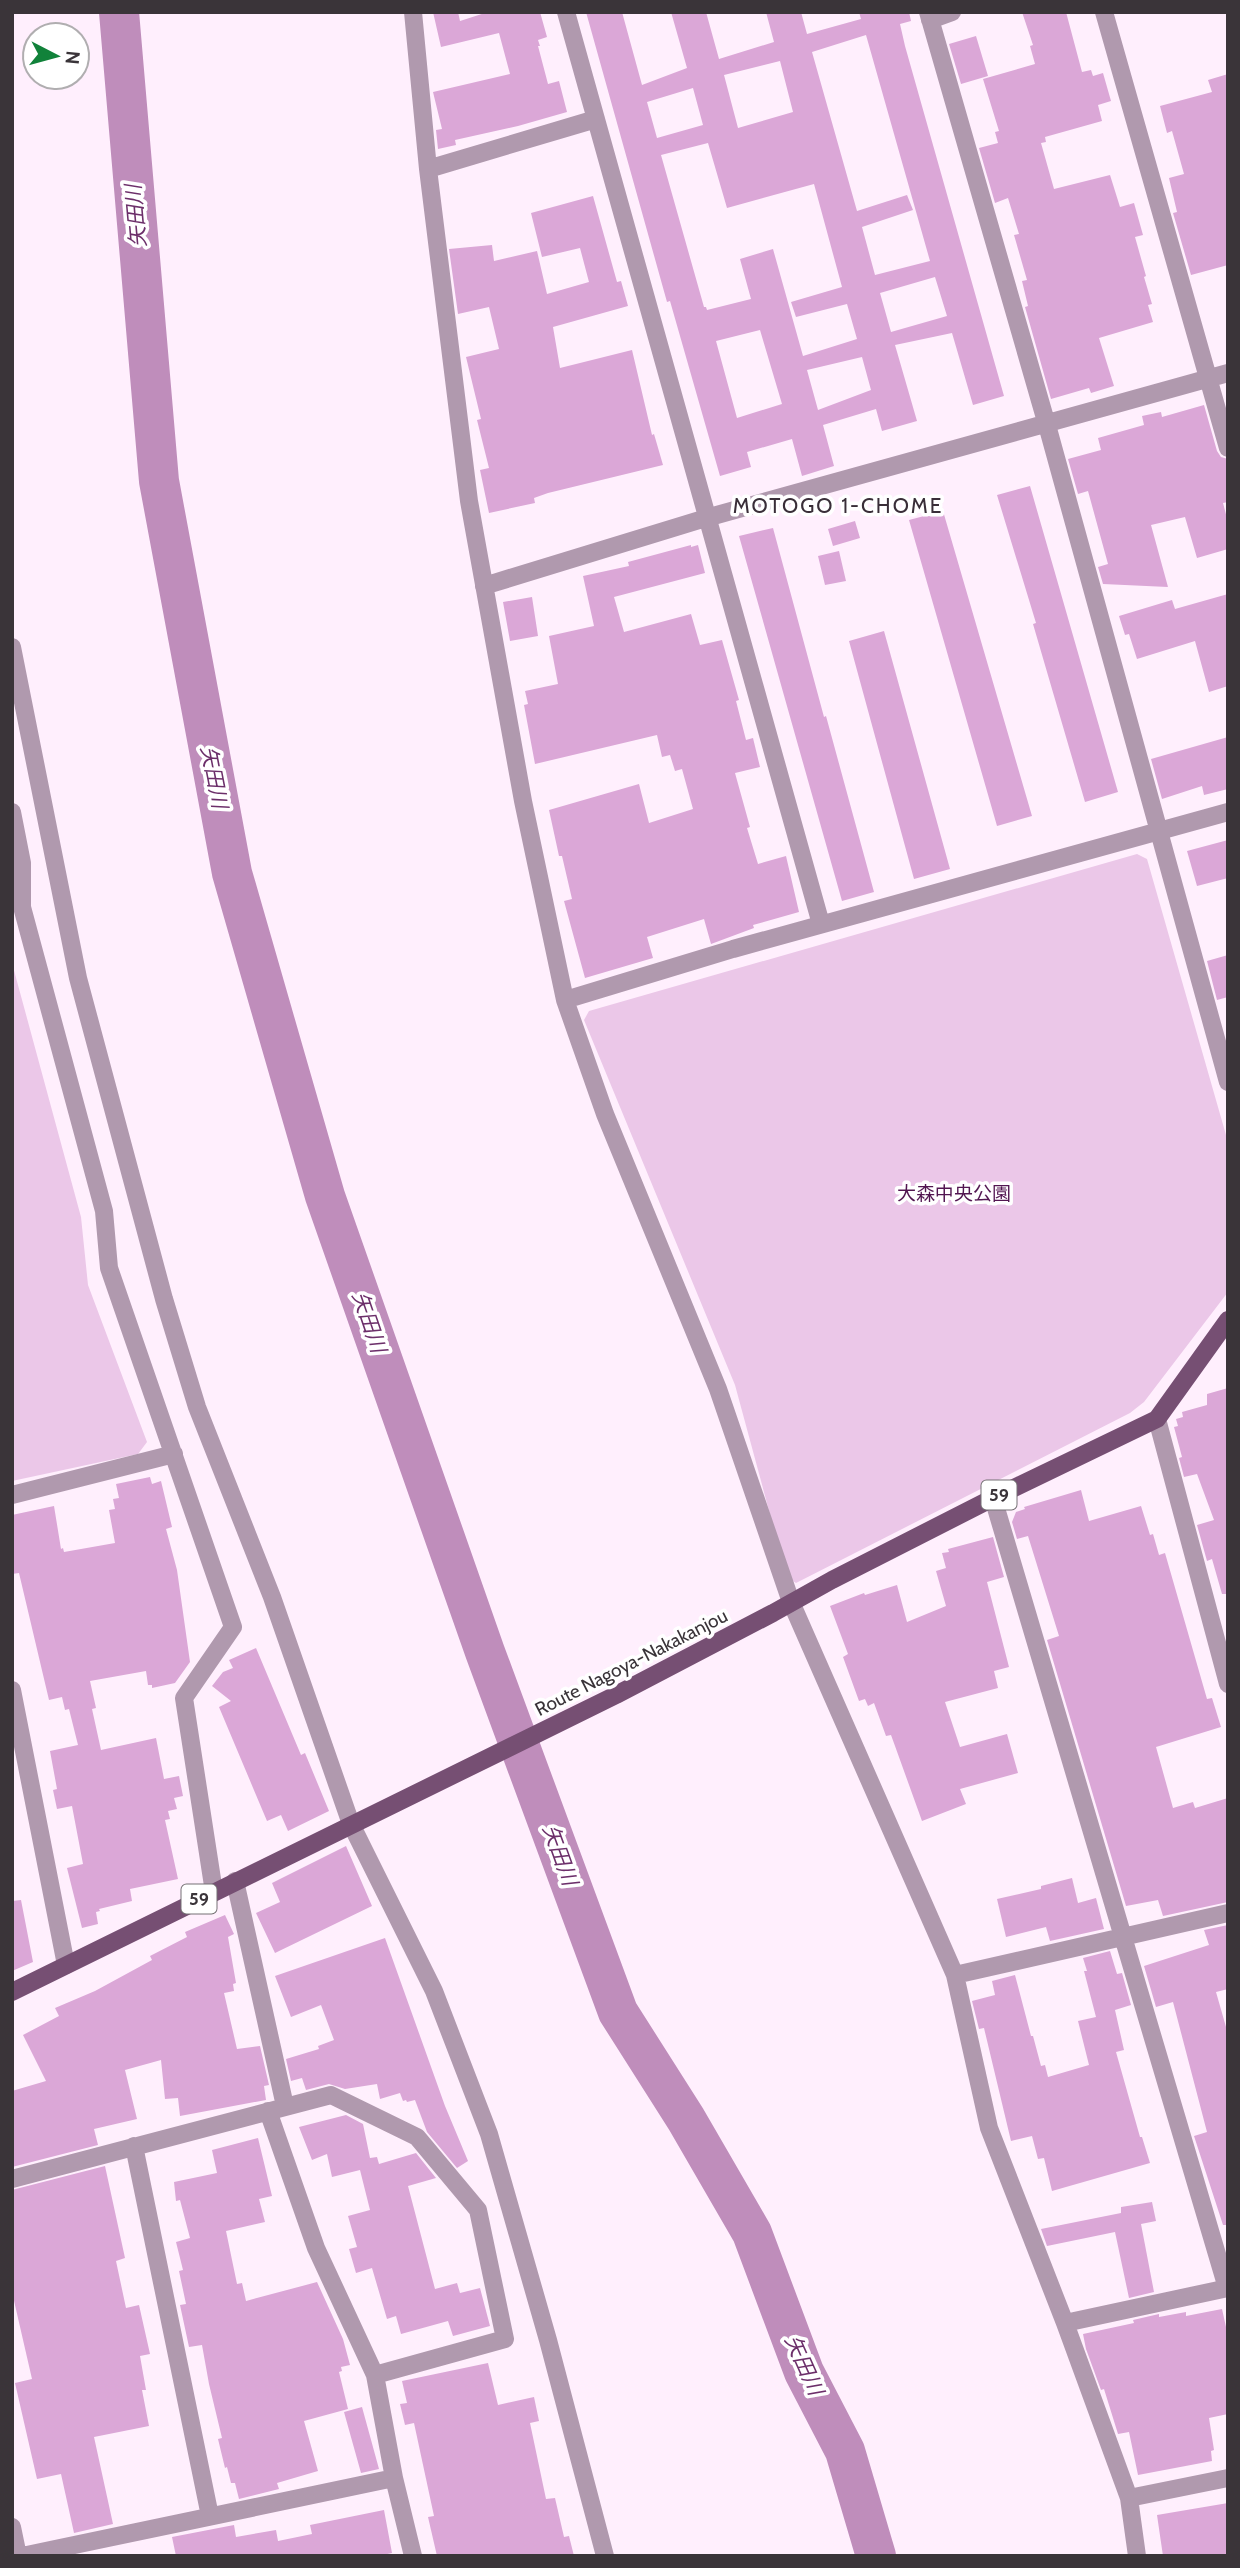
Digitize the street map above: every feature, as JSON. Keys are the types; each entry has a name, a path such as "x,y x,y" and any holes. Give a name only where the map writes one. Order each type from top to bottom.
{"main road":[{"name":"Route Nagoya-Nakakanjou","path":"12,1992 616,1695 993,1498 1157,1419 1228,1320"}],"street":[{"path":"414,12 428,169 469,501 523,802 565,1000 605,1114 718,1389 791,1602 955,1975 989,2128 1129,2498 1137,2556"},
{"path":"566,12 821,924"},
{"path":"952,12 929,16 1047,425 1228,1082"},
{"path":"1104,12 1228,448"},
{"path":"428,169 596,119"},
{"path":"484,586 706,518 1228,373"},
{"path":"12,647 78,978 164,1299 197,1408 272,1597 351,1824 434,1991 489,2134 548,2340 605,2556"},
{"path":"12,812 22,863 17,908 104,1211 109,1268 233,1627 184,1698 214,1892"},
{"path":"565,1000 821,924 1228,812"},
{"path":"1157,1419 1228,1684"},
{"path":"12,1495 174,1454"},
{"path":"993,1498 1228,2288 1065,2323"},
{"path":"12,1689 66,1965"},
{"path":"234,1881 276,2108 316,2248 375,2375 394,2478 413,2556"},
{"path":"955,1975 1228,1913"},
{"path":"12,2179 331,2095 417,2137 478,2210 505,2339 375,2375"},
{"path":"134,2146 210,2516"},
{"path":"12,2526 20,2556 394,2478"},
{"path":"1129,2498 1228,2478"}],"green space":[{"name":"大森中央公園","path":"1137,854 1147,859 1228,1142 1228,1292 1144,1402 1130,1413 796,1583 787,1577 735,1385 584,1020 589,1011"},
{"path":"12,963 81,1217 88,1285 147,1442 138,1454 12,1481"}],"building":[{"path":"433,12 458,12 460,21 488,12 540,12 547,37 538,40 538,46 548,84 559,81 567,112 455,140 456,145 438,149 436,130 442,129 433,92 510,74 499,33 441,47"},
{"path":"586,12 622,12 642,85 687,68 671,12 706,12 719,59 774,42 766,12 801,12 807,34 861,19 859,12 909,12 911,21 900,24 905,46 1004,396 973,405 952,333 895,345 917,421 882,431 876,409 823,425 834,466 802,476 792,439 747,452 751,467 720,476 670,301 667,302","holes":["866,35 930,261 875,275 862,227 913,210 907,195 857,211 812,52","780,61 793,112 738,128 724,75","693,88 703,125 657,138 647,102","708,143 727,208 814,184 842,287 791,302 796,317 847,304 857,339 803,356 773,249 740,259 751,299 707,310 661,155","935,277 947,316 891,332 880,293","760,330 782,404 737,418 716,341","862,357 871,390 818,410 807,370"]},
{"path":"1022,12 1066,12 1082,72 1091,70 1093,76 1103,73 1111,101 1098,105 1102,121 1045,137 1046,142 1041,143 1054,189 1110,175 1120,207 1134,203 1143,235 1135,237 1152,304 1148,305 1153,322 1099,338 1114,386 1091,393 1089,388 1051,399 1025,307 1028,306 1022,281 1027,280 1014,235 1019,234 1008,198 995,203 979,148 998,143 995,132 999,131 983,79 1035,64 1030,46 1033,45"},
{"path":"976,36 988,76 961,84 949,44"},
{"path":"1228,74 1228,265 1191,275 1173,213 1177,212 1169,178 1184,174 1172,131 1167,133 1160,106 1212,92 1208,80"},
{"path":"593,196 617,282 621,281 628,306 553,327 560,368 632,350 652,435 654,434 663,465 548,493 534,498 535,503 489,513 480,470 489,468 477,420 481,419 466,357 499,349 489,307 458,314 449,249 492,245 494,261 537,251 547,294 589,282 580,248 542,257 531,213"},
{"path":"1204,405 1217,451 1221,457 1228,459 1228,502 1223,503 1228,522 1228,549 1197,558 1185,517 1151,525 1168,587 1103,584 1098,567 1108,564 1088,491 1078,494 1068,459 1101,450 1098,438 1144,425 1142,416 1161,412 1162,417"},
{"path":"1030,486 1118,792 1085,802 1033,624 1036,623 997,495"},
{"path":"943,511 1032,816 997,826 909,520"},
{"path":"855,521 860,538 833,546 828,529"},
{"path":"773,528 874,892 842,901 739,536"},
{"path":"698,545 705,573 614,597 624,632 691,614 700,645 722,640 739,700 736,701 746,740 753,738 760,767 735,773 750,827 747,828 758,864 786,856 799,912 753,925 754,928 711,944 704,919 647,937 653,958 585,978 564,901 572,899 549,810 639,784 649,823 693,809 682,769 675,771 670,755 662,757 657,735 535,764 524,705 528,704 525,691 558,684 549,636 594,626 583,576 629,566 628,562"},
{"path":"839,551 846,581 825,585 818,556"},
{"path":"1228,594 1228,686 1209,692 1195,641 1137,659 1129,634 1125,635 1119,616 1172,600 1175,609"},
{"path":"532,597 538,636 510,641 503,602"},
{"path":"884,631 950,869 914,879 849,641"},
{"path":"1228,737 1228,789 1204,795 1202,786 1162,799 1151,759"},
{"path":"1228,840 1228,878 1197,886 1187,851"},
{"path":"1228,955 1228,997 1217,1000 1207,961"},
{"path":"1228,1388 1228,1594 1222,1594 1212,1559 1207,1561 1197,1525 1214,1520 1197,1474 1184,1477 1174,1427 1178,1426 1176,1419 1183,1417 1182,1412 1207,1405 1207,1394"},
{"path":"150,1477 152,1484 161,1481 172,1527 166,1529 177,1570 190,1662 175,1683 152,1688 152,1685 148,1685 146,1671 90,1681 96,1708 92,1709 101,1750 156,1738 164,1779 179,1776 183,1796 174,1798 177,1809 168,1811 170,1819 165,1820 178,1879 130,1889 132,1901 99,1909 100,1911 96,1912 98,1924 82,1928 67,1868 83,1864 72,1806 57,1809 53,1790 57,1789 50,1751 78,1745 69,1709 65,1710 62,1697 49,1700 19,1573 12,1574 12,1515 54,1506 61,1549 63,1548 64,1552 115,1543 109,1510 115,1509 113,1499 119,1498 116,1484"},
{"path":"1081,1490 1089,1521 1141,1506 1159,1555 1165,1553 1207,1699 1212,1698 1221,1727 1156,1747 1173,1808 1193,1802 1195,1808 1228,1798 1228,1902 1163,1916 1158,1900 1126,1906 1047,1640 1059,1636 1028,1536 1017,1539 1012,1522 1016,1512 1025,1509 1024,1507"},
{"path":"993,1537 1004,1577 987,1582 1009,1667 994,1671 998,1688 945,1702 960,1747 1007,1734 1018,1773 960,1789 966,1804 922,1821 891,1735 886,1736 874,1703 868,1706 865,1699 859,1701 843,1657 848,1654 830,1606 864,1593 865,1595 897,1585 907,1622 946,1606 936,1571 946,1568 942,1553"},
{"path":"256,1648 301,1755 305,1753 329,1811 288,1831 281,1815 267,1821 219,1707 231,1701 212,1686 223,1672 233,1668 229,1660"},
{"path":"346,1846 372,1906 275,1953 256,1913 280,1902 272,1883"},
{"path":"1072,1878 1078,1903 1096,1898 1104,1929 1050,1941 1046,1927 1006,1937 997,1899 1041,1889 1041,1886"},
{"path":"21,1900 33,1962 12,1971 12,1901"},
{"path":"225,1915 234,1934 228,1937 236,1983 233,1984 234,1991 224,1993 237,2049 260,2046 269,2085 264,2086 266,2100 180,2116 178,2098 165,2099 161,2060 125,2070 137,2119 94,2129 98,2145 12,2167 12,2091 46,2081 23,2035 59,2016 55,2008 95,1991 152,1960 150,1956 187,1937 185,1932"},
{"path":"1228,1925 1228,1989 1216,1992 1228,2034 1228,2225 1223,2225 1194,2136 1207,2132 1173,2002 1156,2007 1144,1966 1209,1945 1204,1930"},
{"path":"385,1938 445,2106 468,2161 457,2168 427,2132 415,2100 403,2101 400,2093 380,2099 377,2084 345,2089 329,2084 306,2090 302,2078 291,2081 286,2059 319,2049 318,2046 334,2040 321,2005 291,2017 275,1976"},
{"path":"1110,1951 1117,1974 1122,1973 1131,2005 1115,2010 1124,2050 1116,2052 1150,2163 1052,2191 1044,2158 1038,2159 1032,2136 1011,2141 984,2028 979,2029 972,2001 995,1995 992,1981 1015,1975 1031,2036 1041,2066 1045,2065 1048,2077 1089,2065 1078,2021 1096,2017 1083,1958"},
{"path":"346,2115 363,2124 370,2158 377,2157 379,2164 416,2153 436,2178 408,2186 435,2289 457,2283 460,2293 480,2288 490,2326 453,2336 448,2321 401,2334 396,2316 387,2319 372,2268 356,2273 349,2249 357,2247 348,2216 370,2210 360,2170 332,2177 327,2154 312,2160 299,2127"},
{"path":"258,2138 272,2196 259,2199 265,2222 226,2231 237,2284 242,2283 246,2301 317,2282 343,2339 350,2365 341,2367 342,2371 339,2372 348,2409 304,2421 318,2471 277,2483 279,2489 239,2499 235,2483 231,2483 227,2467 225,2468 218,2439 222,2438 202,2345 189,2347 180,2305 186,2304 179,2271 183,2270 176,2242 190,2238 180,2200 176,2201 174,2182 217,2173 212,2150"},
{"path":"105,2166 125,2258 116,2261 126,2308 139,2305 150,2354 140,2356 146,2390 142,2390 149,2426 94,2437 113,2524 74,2533 61,2474 37,2479 15,2383 32,2379 12,2292 12,2190"},
{"path":"1152,2202 1156,2221 1141,2224 1154,2292 1129,2298 1115,2232 1047,2246 1041,2229 1121,2213 1121,2207"},
{"path":"1222,2309 1228,2336 1228,2414 1209,2418 1214,2450 1211,2451 1212,2461 1138,2475 1129,2432 1118,2434 1104,2389 1101,2390 1086,2349 1083,2334 1134,2323 1133,2320 1159,2314 1159,2317 1186,2312 1186,2316"},
{"path":"488,2363 498,2405 534,2397 539,2421 530,2423 546,2499 555,2498 564,2537 569,2536 574,2556 437,2556 428,2517 434,2516 414,2423 405,2425 400,2404 407,2403 402,2381"},
{"path":"362,2407 379,2469 361,2473 344,2412"},
{"path":"1228,2503 1228,2556 1163,2556 1157,2515"},
{"path":"384,2510 392,2553 378,2556 176,2556 172,2537 234,2525 236,2537 276,2530 278,2541 312,2534 310,2525"}],"waterway":[{"name":"矢田川","path":"119,12 159,481 232,873 325,1196 485,1652 618,2012 686,2119 752,2233 804,2372 845,2451 876,2556"}],"district":[{"name":"MOTOGO 1-CHOME","path":"838,506"}]}
